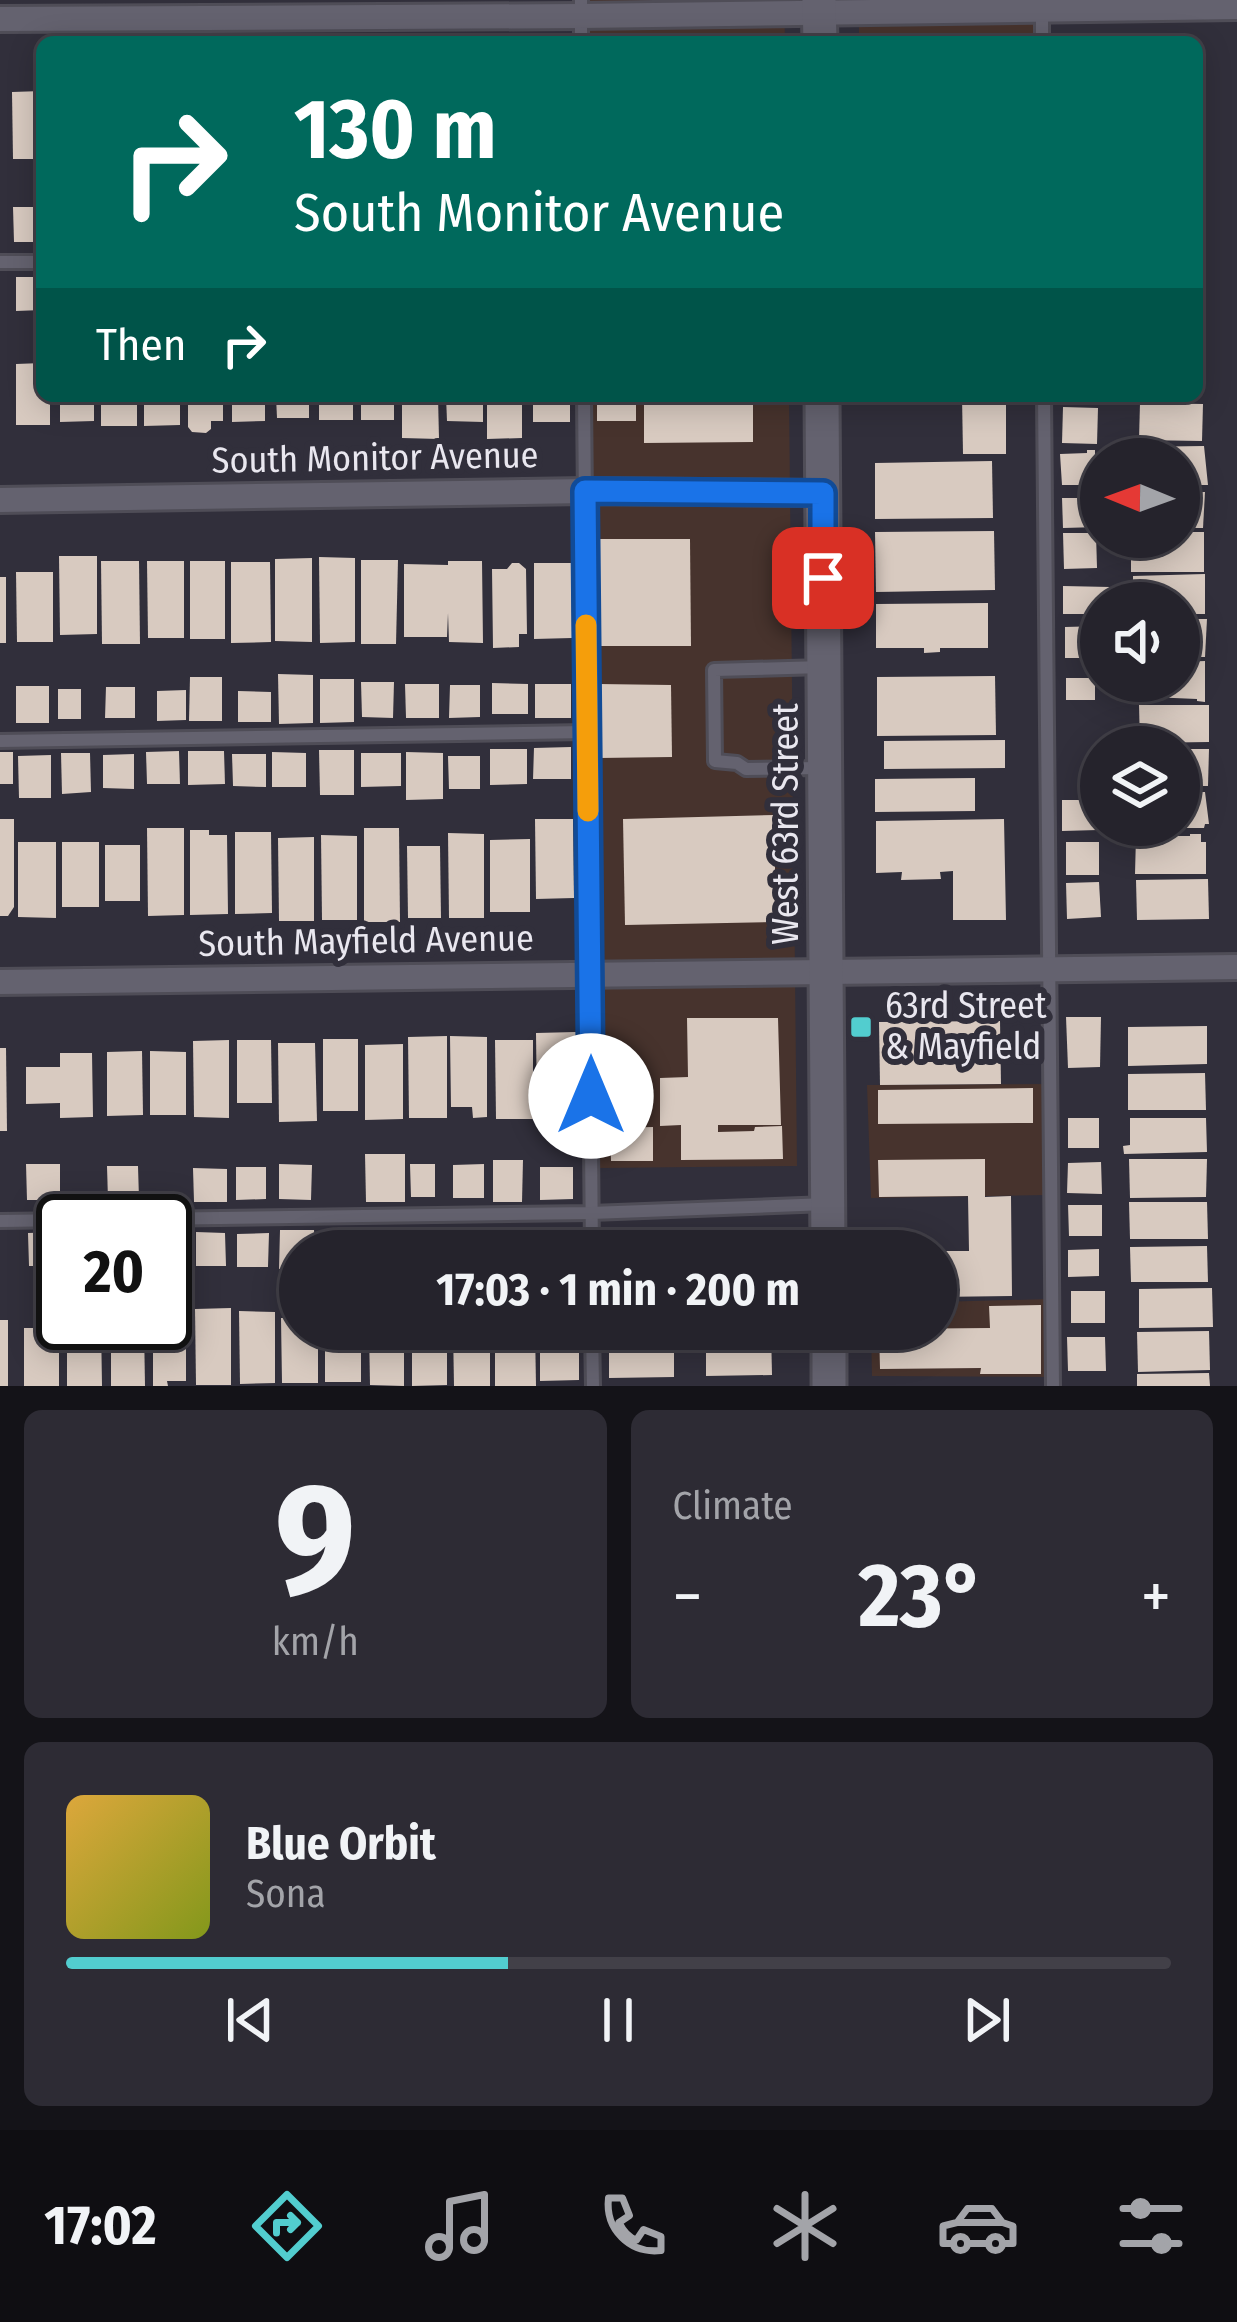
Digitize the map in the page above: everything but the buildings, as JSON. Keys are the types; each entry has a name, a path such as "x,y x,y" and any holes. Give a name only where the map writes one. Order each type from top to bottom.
{"main road":[{"name":"West 63rd Street","path":"822,402 828,1230"},
{"path":"829,1350 829,1386"}],"street":[{"path":"0,19 581,8 820,18 1042,5 1237,7"},
{"name":"South Monitor Avenue","path":"0,500 585,491 823,493"},
{"name":"South Mayfield Avenue","path":"0,982 1237,967"}],"lane":[{"path":"1042,5 1042,36"},
{"path":"0,262 36,262"},
{"path":"584,402 592,1230"},
{"path":"1044,402 1053,1386"},
{"path":"824,667 714,670 715,761 746,769 825,768"},
{"path":"0,741 587,733"},
{"path":"0,1221 592,1214 828,1204"},
{"path":"592,1350 592,1386"}],"shaded area":[{"path":"585,0 784,0 785,36 586,36"},
{"path":"859,0 1037,0 1037,36 859,36"},
{"path":"589,402 789,402 797,1166 598,1168"},
{"path":"1048,1084 1048,1195 871,1198 867,1085"},
{"path":"1050,1299 1052,1377 872,1376 871,1350 957,1350 957,1301"}],"slow traffic":[{"path":"586,625 588,811"}],"place":[{"name":"63rd Street & Mayfield","path":"861,1027"}],"route":[{"path":"591,1096 585,491 823,493 823,578"}]}
